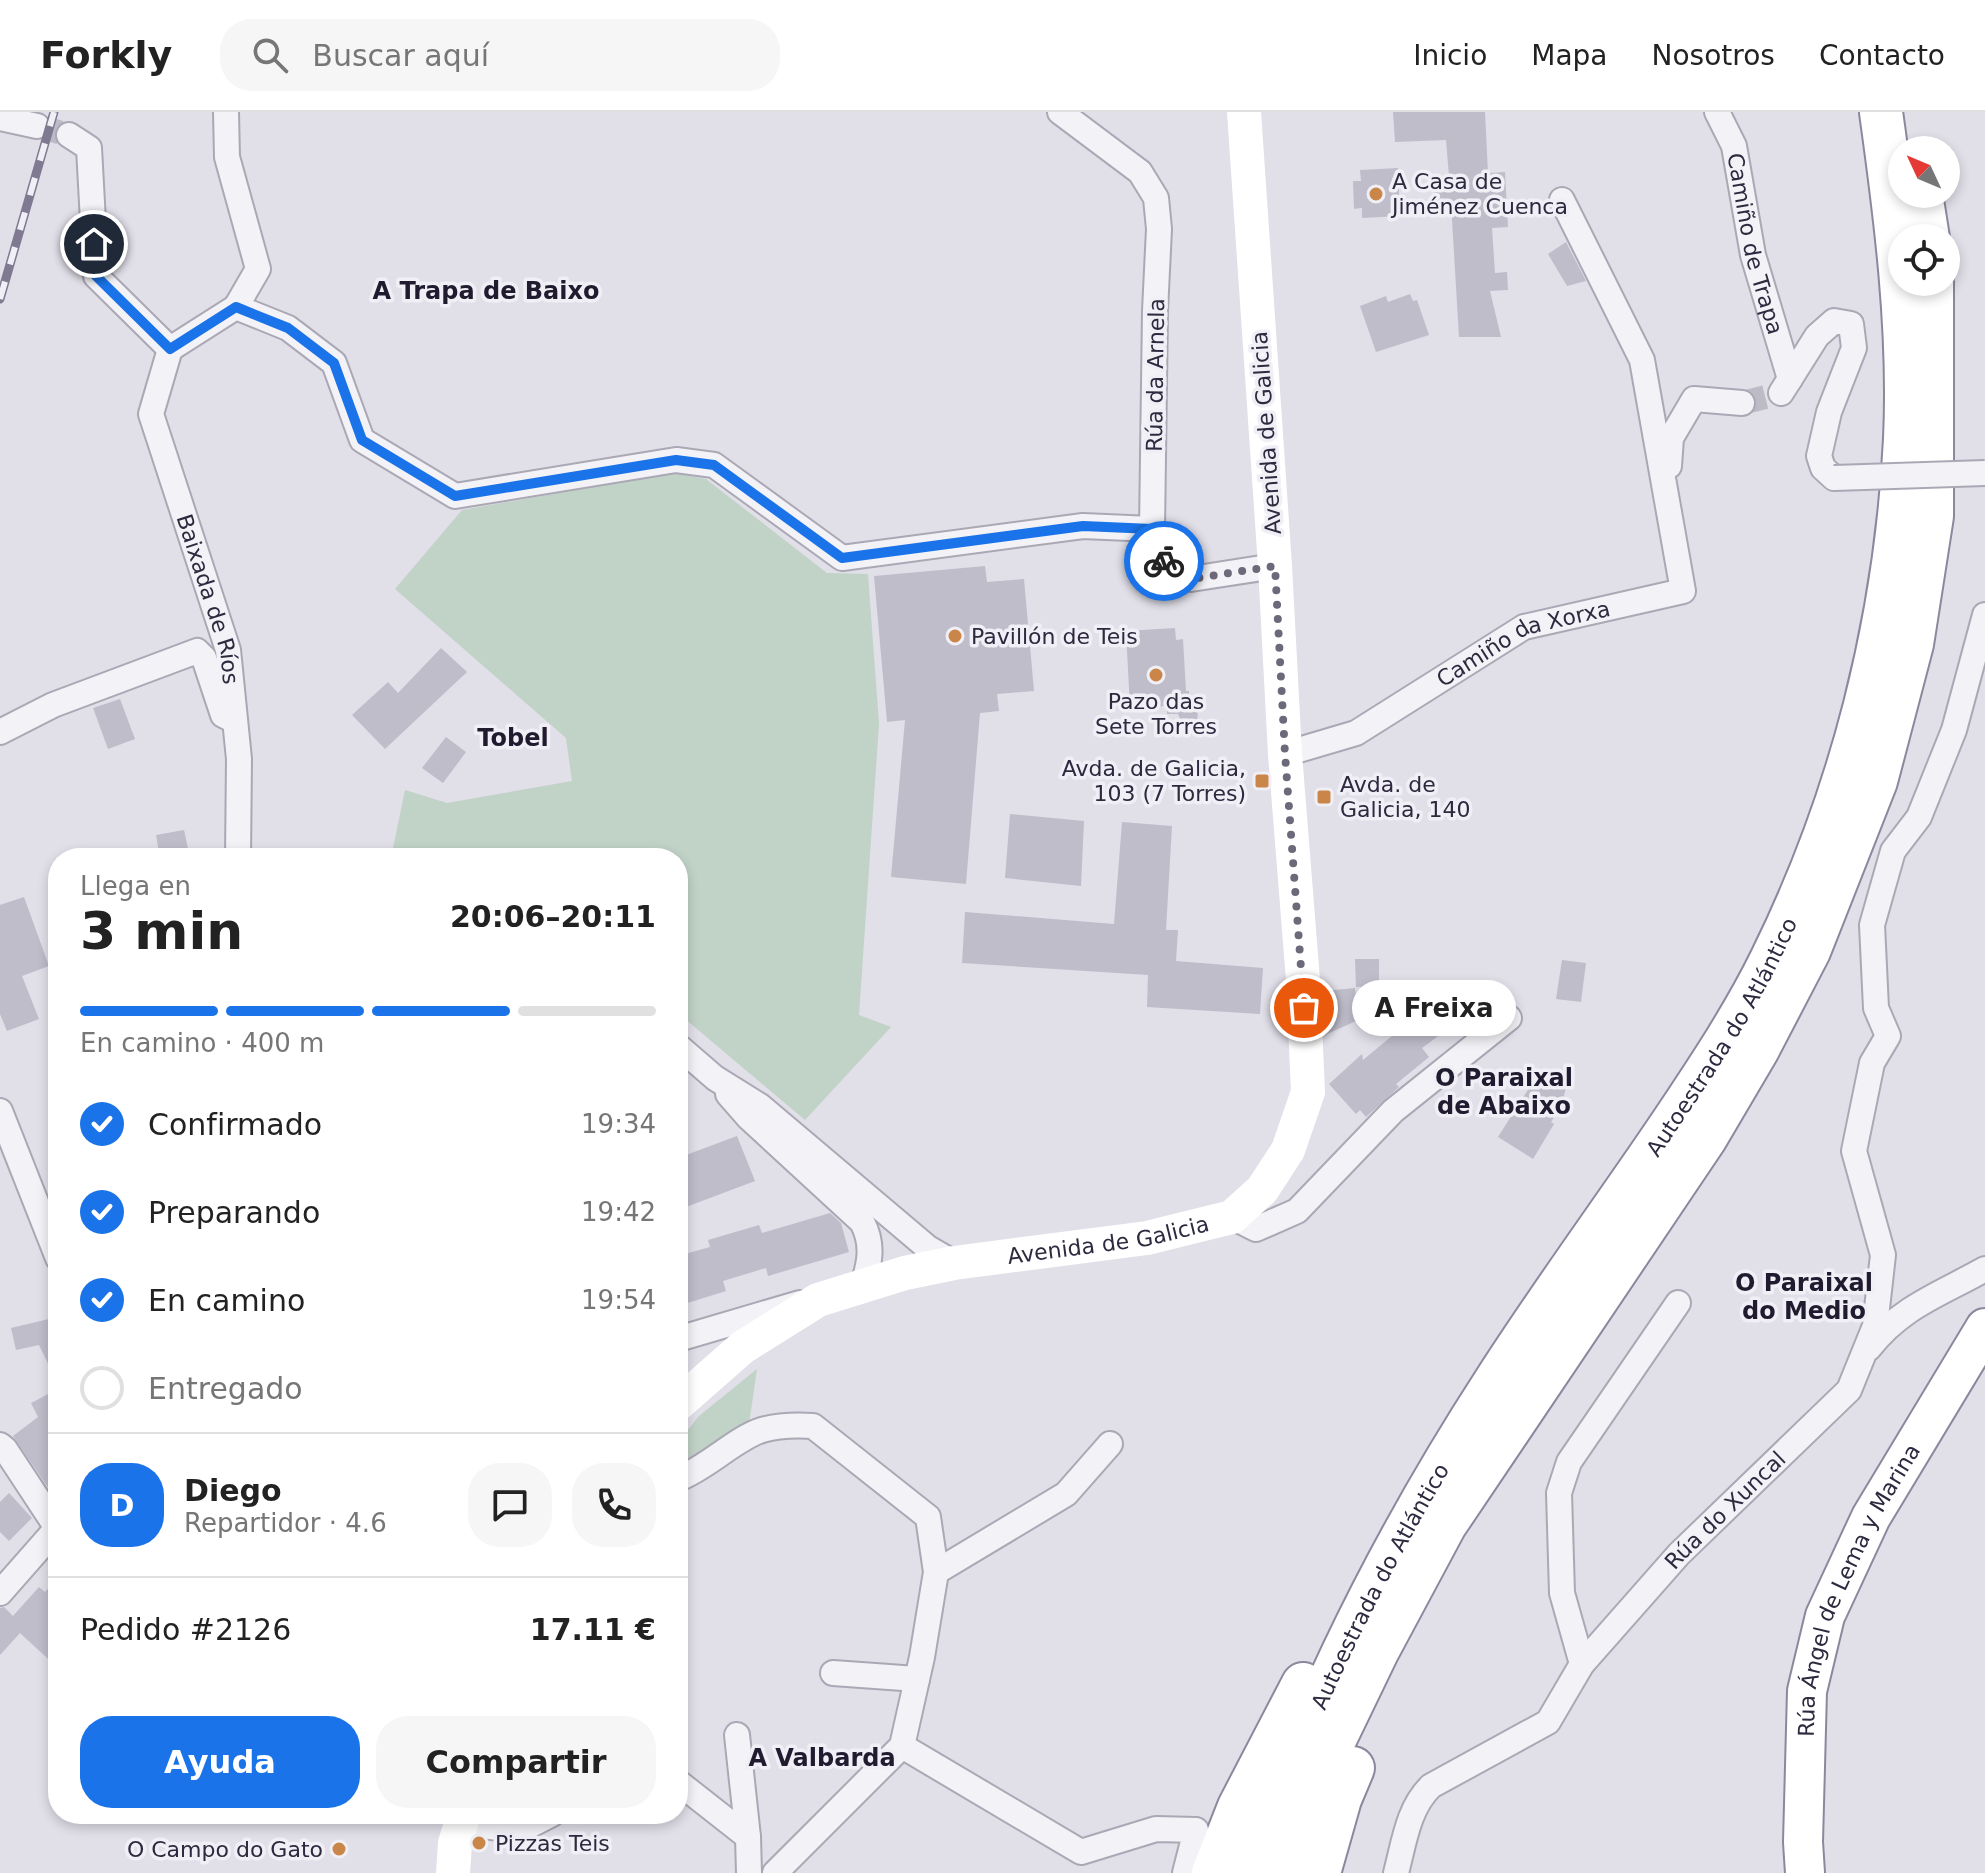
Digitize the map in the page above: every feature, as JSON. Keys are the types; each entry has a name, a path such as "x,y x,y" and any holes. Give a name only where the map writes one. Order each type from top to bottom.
{"highway":[{"name":"Autoestrada do Atlántico","path":"1253,1873 1270,1822 1339,1660 1405,1530 1496,1380 1717,1055 1770,962 1814,863 1852,756 1878,650 1897,543 1905,437 1905,383 1899,267 1881,112"},
{"path":"1910,112 1913,136"},
{"name":"Autoestrada do Atlántico","path":"1285,1873 1321,1768 1377,1652 1445,1525 1705,1139 1758,1049 1809,951 1876,781 1912,644 1932,516 1932,296"},
{"name":"Rúa Ángel de Lema y Marina","path":"1805,1873 1807,1691 1825,1616 1871,1517 1985,1328"},
{"path":"1319,1873 1340,1799 1397,1662 1526,1402"},
{"path":"1213,1873 1239,1807 1281,1723 1344,1612 1405,1530"}],"main road":[{"name":"Avenida de Galicia","path":"688,1395 743,1347 818,1300 905,1273 954,1263 1147,1238 1232,1217 1262,1190 1288,1150 1308,1092 1244,112"}],"street":[{"path":"69,135 89,148 96,276 170,349 236,307 258,269 227,157 226,112"},
{"name":"Rúa da Arnela","path":"1060,112 1140,172 1156,198 1159,229 1152,529 1155,546 1170,572 1191,579 1275,566"},
{"name":"Camiño de Trapa","path":"1717,112 1734,146 1753,255 1785,386 1817,336 1834,321 1851,324 1854,348 1829,412 1819,456 1823,468 1834,478 1985,473"},
{"name":"Camiño da Xorxa","path":"1285,754 1356,733 1524,627 1683,591 1642,360 1562,200"},
{"path":"236,307 288,328 334,363 362,440 455,496 676,460 714,465 842,558 1083,526 1152,529"},
{"name":"Baixada de Ríos","path":"170,349 151,414 228,650 239,759 238,848"},
{"name":"Camiño da Xorxa","path":"1666,497 1671,438 1694,399 1742,403"},
{"name":"Rúa do Xuncal","path":"1396,1873 1420,1796 1431,1786 1548,1722 1582,1664 1679,1554 1849,1390 1875,1326 1883,1255 1854,1151 1872,1063 1888,1036 1876,1008 1872,925 1893,851 1919,817 1954,730 1985,615"},
{"path":"0,732 53,705 197,651 204,658 223,715 235,722"},
{"path":"1232,1217 1256,1229 1297,1211 1393,1111 1509,1018"},
{"path":"688,1055 715,1078 749,1118 862,1222 870,1247 870,1265 862,1287"},
{"path":"715,1078 760,1106 928,1248 954,1263"},
{"path":"0,1111 48,1233"},
{"name":"Rúa do Xuncal","path":"1863,1357 1881,1334 1909,1309 1985,1269"},
{"name":"Avenida de Galicia","path":"688,1336 787,1305 818,1300"},
{"path":"1582,1664 1562,1593 1559,1493 1569,1462 1678,1303"},
{"path":"688,1475 759,1431 790,1425 813,1426 928,1517 936,1572 902,1746 775,1873"},
{"path":"936,1572 1066,1494 1110,1444"},
{"path":"0,1445 48,1514"},
{"path":"0,1593 48,1537"},
{"path":"833,1673 917,1679"},
{"path":"737,1735 749,1873"},
{"path":"902,1746 1081,1852 1156,1829 1196,1830 1185,1873"},
{"path":"688,1790 748,1837"},
{"path":"456,1833 519,1831 533,1824"}],"green space":[{"path":"673,473 706,479 827,573 868,574 879,724 859,1015 891,1027 805,1120 688,1021 688,848 393,848 405,790 447,803 572,781 566,738 395,589 462,510"},
{"path":"757,1369 749,1424 688,1465 688,1430 699,1416"}],"building":[{"path":"1393,112 1485,112 1488,173 1505,172 1508,227 1492,228 1495,273 1507,272 1508,290 1490,291 1501,337 1459,337 1451,203 1435,204 1433,177 1449,176 1446,140 1395,142"},
{"name":"A Casa de Jiménez Cuenca","path":"1398,168 1400,216 1362,218 1362,208 1354,209 1353,181 1361,181 1360,170"},
{"path":"1566,242 1586,281 1567,286 1548,254"},
{"path":"1410,294 1413,301 1417,300 1429,335 1376,352 1360,306 1386,296 1388,302"},
{"name":"Pavillón de Teis","path":"985,566 987,582 1024,579 1034,691 997,694 999,711 980,713 966,884 891,877 905,720 887,722 874,576"},
{"name":"Pazo das Sete Torres","path":"1175,628 1176,640 1183,639 1189,702 1198,711 1197,722 1188,724 1181,721 1178,714 1167,714 1167,706 1130,708 1126,631"},
{"path":"441,648 467,672 385,749 352,715 388,682 398,693"},
{"path":"120,699 135,739 108,749 93,708"},
{"path":"446,737 466,752 443,783 422,768"},
{"path":"1010,814 1084,821 1081,886 1005,878"},
{"path":"1122,822 1172,826 1166,930 1178,930 1176,961 1263,968 1260,1014 1147,1007 1148,975 962,963 965,912 1114,924"},
{"path":"184,830 188,848 158,848 156,835"},
{"path":"24,897 48,963 48,966 22,976 39,1019 7,1031 0,1014 0,905"},
{"path":"1355,959 1379,959 1379,986 1356,987"},
{"path":"1562,960 1586,963 1581,1002 1556,999"},
{"path":"1355,988 1358,1020 1325,1035 1324,991"},
{"path":"1446,1000 1460,1020 1422,1048 1429,1057 1396,1084 1399,1087 1366,1117 1360,1110 1356,1114 1329,1084 1362,1054 1363,1060 1404,1026"},
{"path":"1536,1077 1549,1084 1553,1077 1567,1084 1561,1107 1551,1122 1554,1124 1533,1159 1498,1137"},
{"path":"737,1136 755,1181 688,1206 688,1154"},
{"path":"830,1213 841,1223 849,1252 768,1276 766,1268 723,1281 726,1291 688,1303 688,1253 710,1247 708,1240 759,1225 762,1233"},
{"path":"48,1319 48,1363 39,1345 16,1350 11,1328"},
{"path":"48,1394 48,1487 13,1436 38,1417 31,1403"},
{"path":"9,1493 32,1518 9,1541 0,1532 0,1502"},
{"path":"39,1587 45,1592 48,1589 48,1659 20,1633 0,1655 0,1608 4,1607 13,1616"}],"tunnel":[{"path":"37,126 69,135"},
{"path":"1742,403 1781,393"}],"railway":[{"path":"0,299 54,112"}],"way so far":[{"path":"1164,561 1170,572 1191,579 1275,566 1304,1008"}],"place":[{"name":"A Casa de Jiménez Cuenca","path":"1376,194"},
{"name":"Pavillón de Teis","path":"955,636"},
{"name":"Pazo das Sete Torres","path":"1156,675"},
{"name":"Avda. de Galicia, 103 (7 Torres)","path":"1262,781"},
{"name":"Avda. de Galicia, 140","path":"1324,797"},
{"name":"A Freixa","path":"1304,1008"},
{"name":"Pizzas Teis","path":"479,1843"},
{"name":"O Campo do Gato","path":"339,1849"}],"district":[{"name":"A Trapa de Baixo","path":"486,291"},
{"name":"Tobel","path":"513,738"},
{"name":"O Paraixal de Abaixo","path":"1504,1092"},
{"name":"O Paraixal do Medio","path":"1804,1297"},
{"name":"A Valbarda","path":"822,1758"}],"route":[{"path":"94,244 96,276 170,349 236,307 288,328 334,363 362,440 455,496 676,460 714,465 842,558 1083,526 1152,529 1155,546 1164,561"}]}
